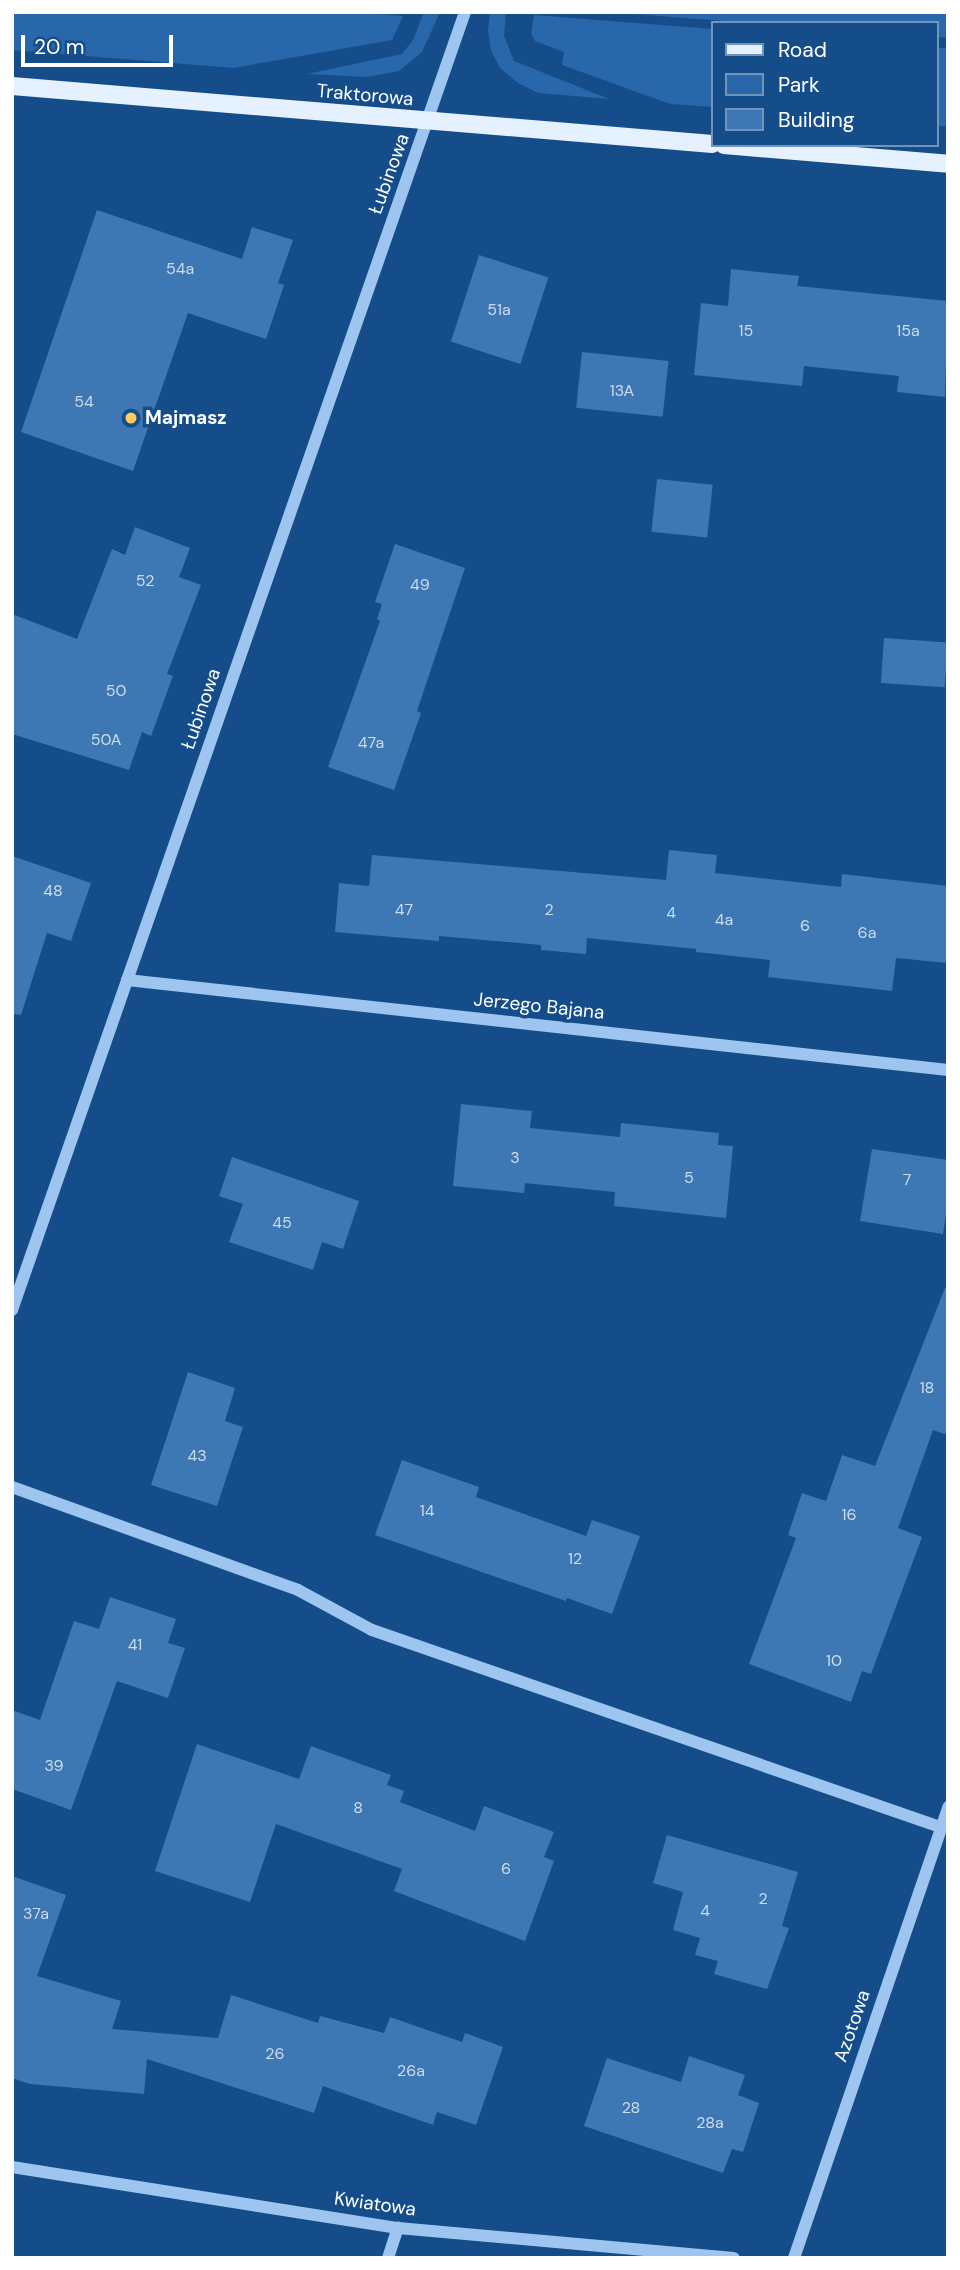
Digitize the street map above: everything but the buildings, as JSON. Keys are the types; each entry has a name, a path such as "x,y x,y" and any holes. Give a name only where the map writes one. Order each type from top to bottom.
{"main road":[{"name":"Traktorowa","path":"12,86 712,144"},
{"path":"748,147 948,164"}],"street":[{"name":"Łubinowa","path":"12,1311 466,12"},
{"name":"Jerzego Bajana","path":"127,980 948,1070"},
{"path":"12,1487 298,1590 372,1630 940,1827"},
{"name":"Azotowa","path":"794,2258 948,1807"},
{"name":"Kwiatowa","path":"12,2167 398,2228 734,2258"},
{"path":"388,2258 398,2228"}],"green space":[{"path":"12,12 353,12 403,16 392,40 233,68 12,50"},
{"path":"424,12 440,12 422,52 399,71 366,77 307,74 402,54 413,40"},
{"path":"490,12 506,12 504,36 514,61 609,99 538,93 518,83 500,68 491,50 488,31"},
{"path":"608,12 948,12 948,38 939,37 939,21 723,21"},
{"path":"534,15 712,29 712,107 670,104 562,65 564,52 535,41 531,33"},
{"path":"939,48 948,48 948,126 939,126"}],"place":[{"name":"Majmasz","path":"131,418"}]}
